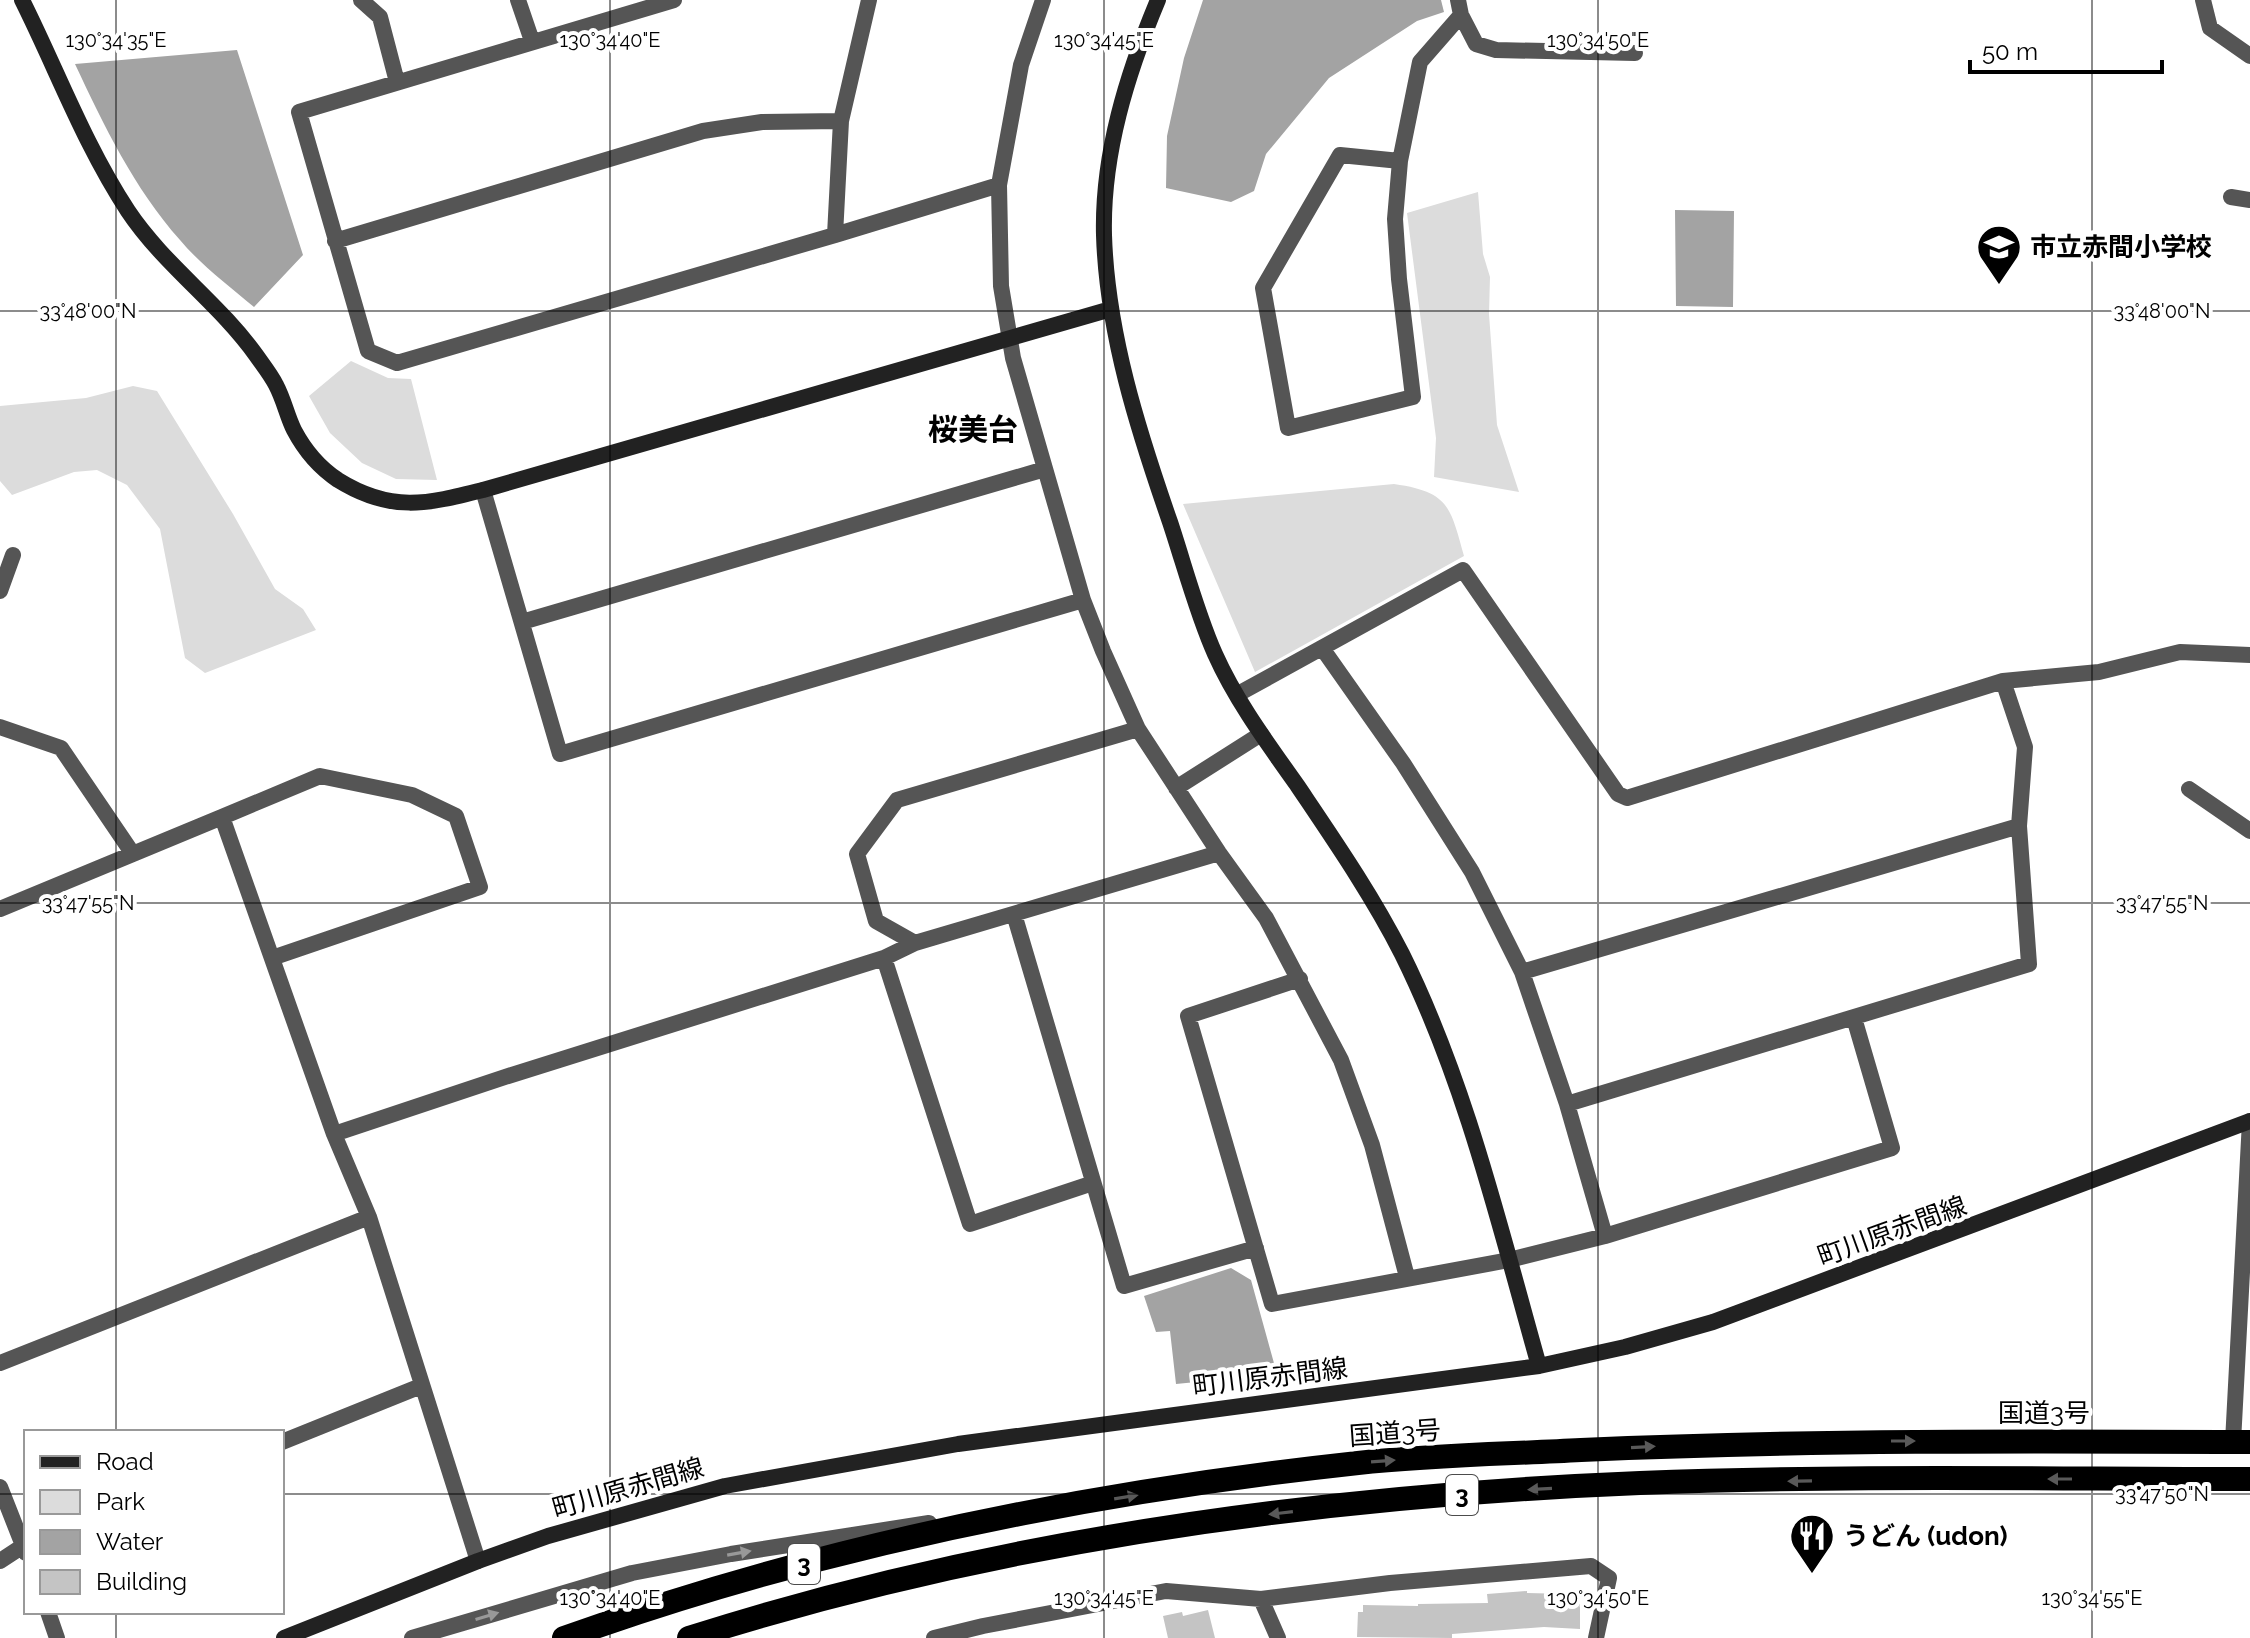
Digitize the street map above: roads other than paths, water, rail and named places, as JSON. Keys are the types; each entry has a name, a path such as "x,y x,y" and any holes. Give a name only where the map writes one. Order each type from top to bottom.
{"highway":[{"name":"国道3号","path":"564,1638 734,1583 899,1539 1210,1483 1361,1463 1518,1453 1843,1441 2241,1442"},
{"name":"3","path":"689,1638 922,1573 1194,1524 1362,1503 1643,1483 2250,1479"}],"street":[{"path":"22,0 86,138 129,212 156,249 253,352 276,385 294,430 321,466 349,485 386,501 432,503 483,490 1111,309"},
{"path":"361,0 380,17 397,82"},
{"path":"518,0 532,41"},
{"path":"674,0 299,112 368,351 397,363 999,185"},
{"path":"835,235 841,121 869,0"},
{"path":"1043,0 1021,65 999,185 1001,286 1009,337 1045,469 1083,600 1138,729 1219,853 1266,918 1341,1060 1372,1145 1407,1277"},
{"path":"1158,0 1139,46 1123,99 1109,167 1104,234 1111,309 1152,472 1215,654 1261,734 1377,909 1427,1010 1453,1077 1539,1366"},
{"path":"2203,0 2210,28 2250,56"},
{"path":"1460,7 1476,44 1496,50 1635,53"},
{"path":"1400,161 1340,155 1263,288 1288,428 1413,397 1395,219 1400,161 1420,62 1460,7"},
{"path":"335,241 703,131 762,122 841,121"},
{"path":"2231,197 2250,200"},
{"path":"522,622 1045,469"},
{"path":"483,490 560,754 1083,600"},
{"path":"0,591 13,555"},
{"path":"1238,694 1463,570 1618,794 1627,798 2003,681 2099,672 2180,652 2250,655"},
{"path":"1322,648 1403,763 1472,872 1522,972 1567,1104 1605,1236"},
{"path":"1567,1104 2029,964 2019,826 2025,747 2003,681"},
{"path":"0,727 61,748 133,854"},
{"path":"915,943 876,921 857,854 897,800 1138,729"},
{"path":"1176,788 1261,734"},
{"path":"0,909 320,776 412,795 456,816 480,887 272,958"},
{"path":"2189,789 2250,831"},
{"path":"222,817 334,1134 369,1217 478,1561"},
{"path":"1522,972 2019,826"},
{"path":"334,1134 884,958 915,943 1219,853"},
{"path":"1014,914 1124,1286 1256,1248"},
{"path":"884,958 970,1224 1093,1183"},
{"path":"1300,979 1188,1016 1272,1304 1509,1260 1605,1236 1892,1148 1854,1018"},
{"path":"2241,1442 2250,1121"},
{"name":"町川原赤間線","path":"284,1638 478,1561 578,1527 725,1486 849,1462 1110,1422 1539,1366 1625,1347 1713,1322 2250,1121"},
{"path":"0,1363 369,1217"},
{"path":"284,1441 421,1386"},
{"path":"0,1487 24,1546"},
{"path":"412,1638 632,1573 900,1527 1049,1510"},
{"path":"0,1561 24,1549"},
{"path":"934,1638 1166,1591 1261,1599 1390,1583 1591,1566 1609,1578 1596,1638"},
{"path":"1261,1599 1278,1638"},
{"path":"49,1614 57,1638"}],"water":[{"path":"1203,0 1441,0 1444,12 1417,21 1329,78 1266,154 1254,191 1231,202 1166,188 1167,136 1184,58"},
{"path":"237,50 303,255 254,307 197,258 163,220 121,156 75,64"},
{"path":"1675,210 1734,211 1733,307 1676,306"},
{"path":"1231,1268 1251,1280 1277,1374 1176,1384 1170,1331 1156,1332 1144,1296"}],"place":[{"name":"市立赤間小学校","path":"1999,286"},
{"name":"うどん (udon)","path":"1812,1575"}],"district":[{"name":"桜美台","path":"973,430"}]}
